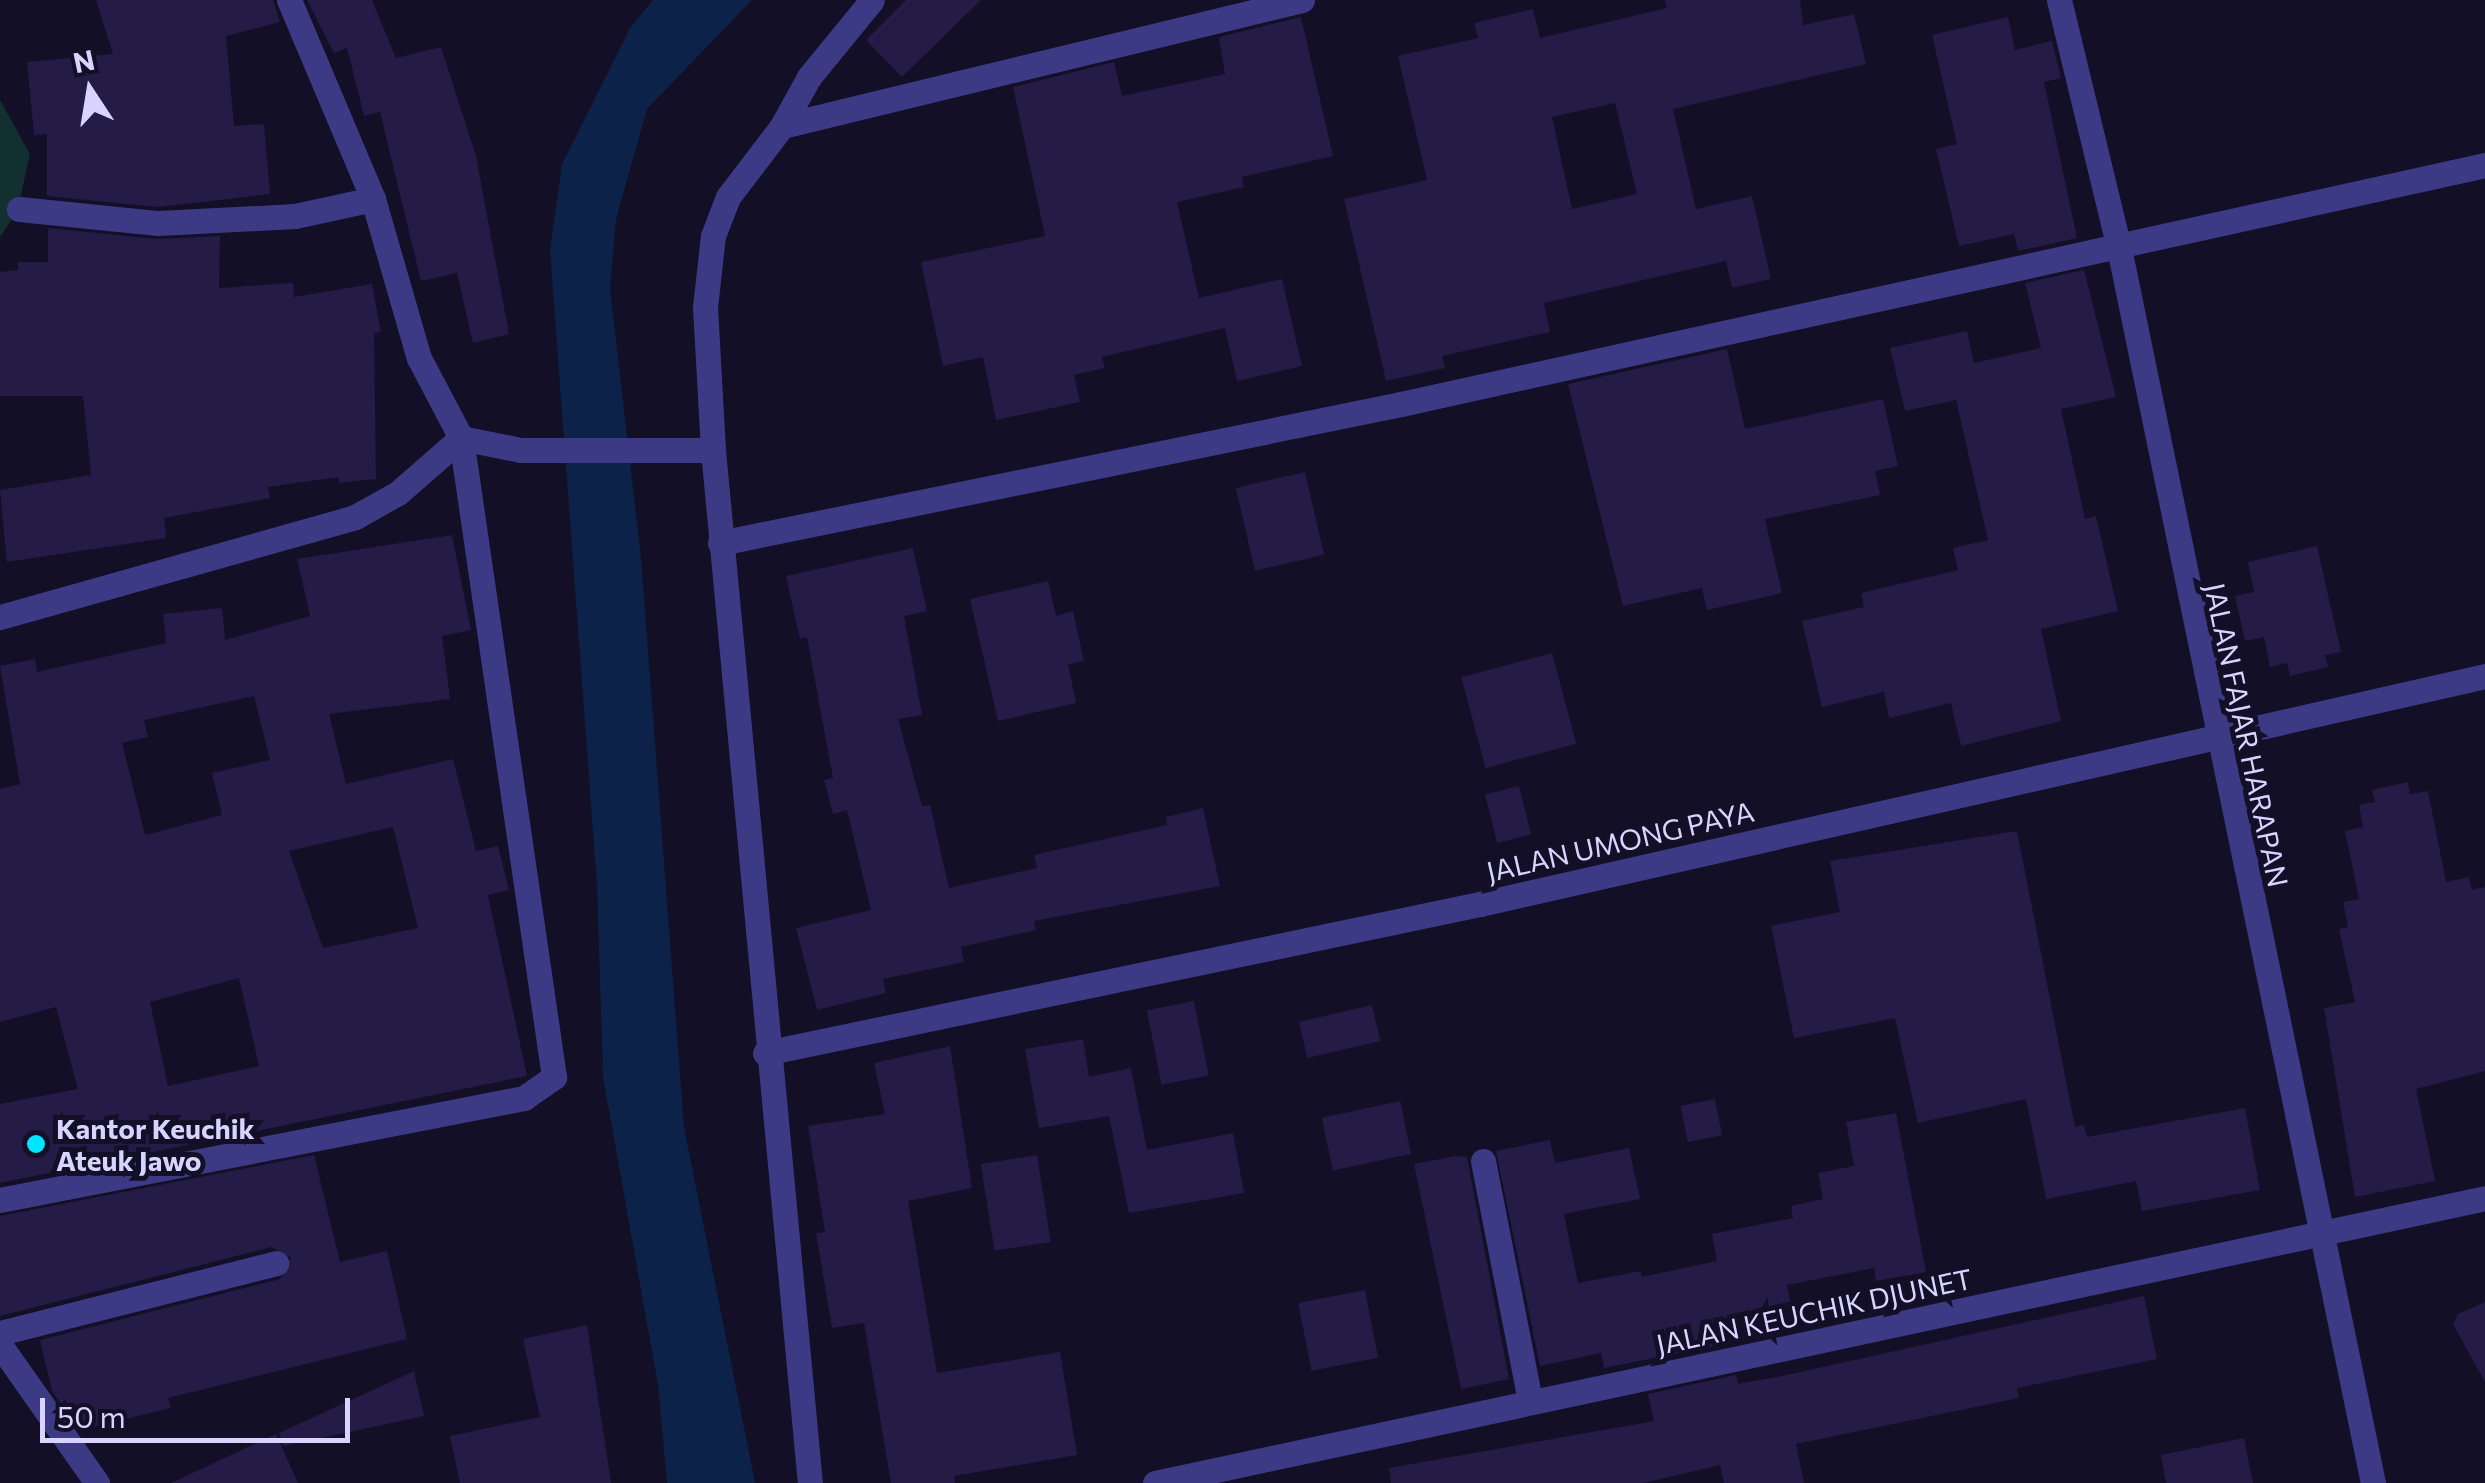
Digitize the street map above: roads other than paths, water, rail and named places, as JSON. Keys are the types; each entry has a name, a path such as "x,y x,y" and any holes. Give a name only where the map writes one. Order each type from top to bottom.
{"street":[{"path":"0,1200 524,1098 554,1077 460,438 419,358 373,198 289,0"},
{"path":"810,1483 720,543 704,307 713,236 728,197 782,126 809,77 872,0"},
{"path":"782,126 1302,0"},
{"name":"JALAN FAJAR HARAPAN","path":"2059,0 2118,243 2215,736 2373,1483"},
{"path":"720,543 1401,404 2485,165"},
{"path":"19,208 158,223 295,216 373,198"},
{"path":"460,438 521,450 712,450"},
{"path":"0,617 355,516 398,493 460,438"},
{"name":"JALAN UMONG PAYA","path":"766,1053 1480,904 2485,676"},
{"path":"1483,1161 1530,1402"},
{"name":"JALAN KEUCHIK DJUNET","path":"1154,1483 2485,1198"},
{"path":"0,1333 276,1263"},
{"path":"0,1345 97,1483"}],"water":[{"path":"653,0 752,0 647,109 616,219 610,288 641,558 684,1127 755,1483 667,1483 658,1385 603,1077 597,886 550,250 562,164 630,28"}],"place":[{"name":"Kantor Keuchik Ateuk Jawo","path":"36,1144"}]}
